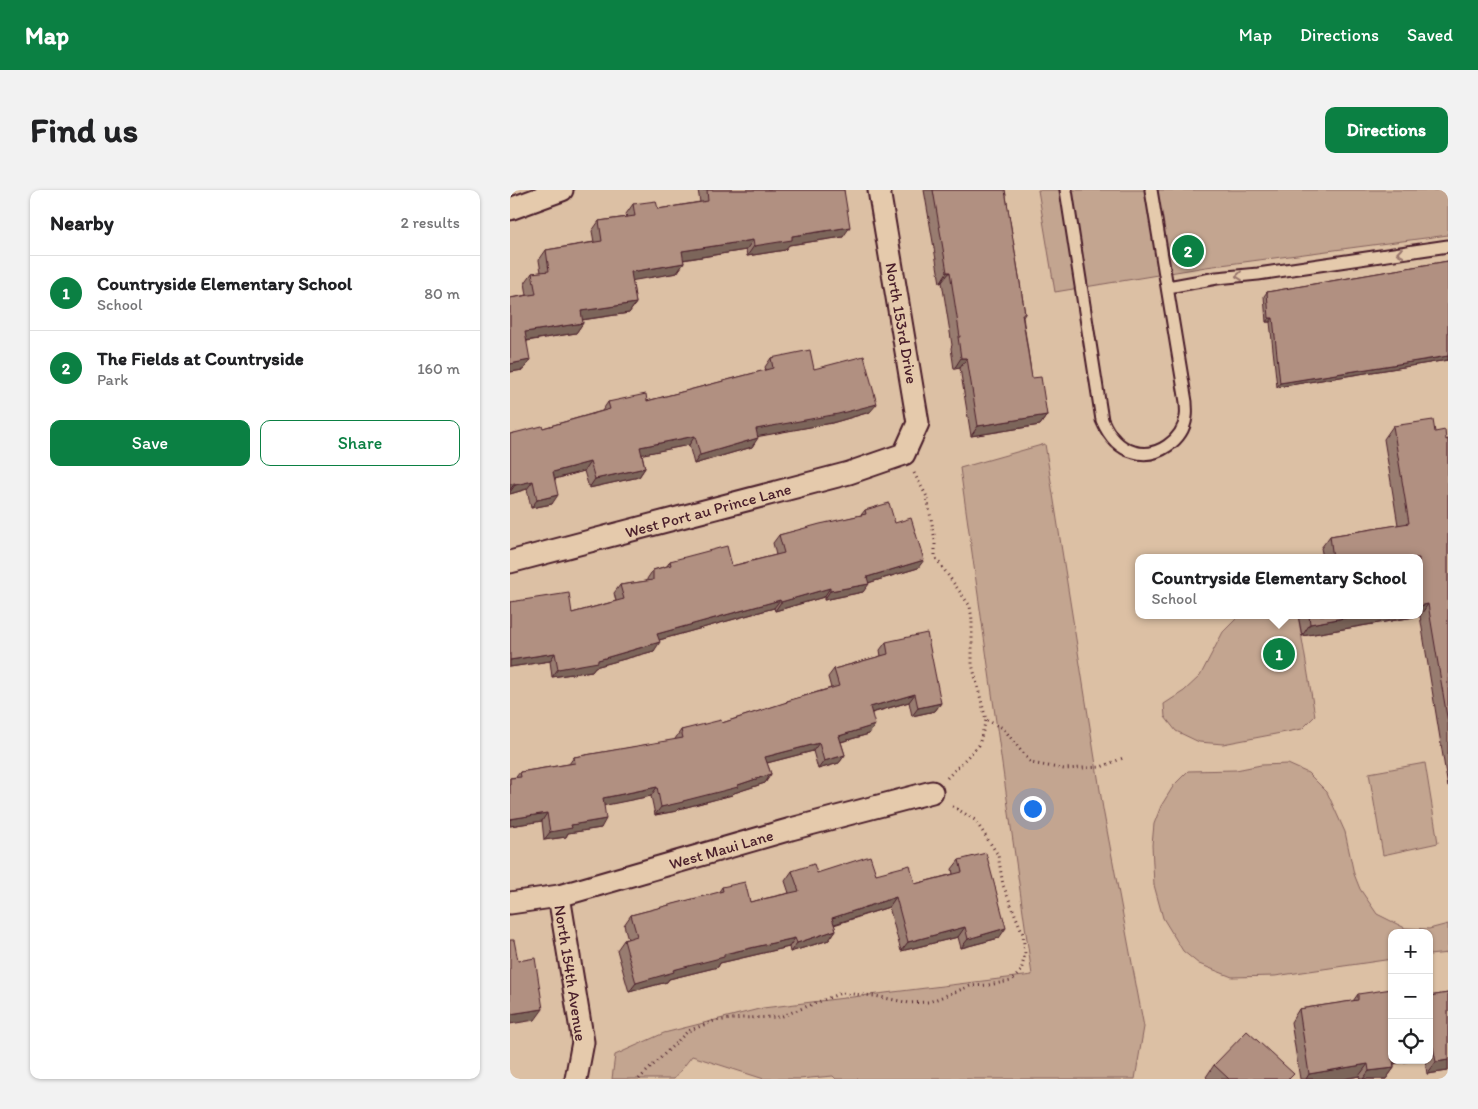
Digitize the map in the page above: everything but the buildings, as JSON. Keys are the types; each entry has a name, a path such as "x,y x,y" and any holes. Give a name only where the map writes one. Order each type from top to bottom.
{"street":[{"path":"510,209 562,190"},
{"name":"North 153rd Drive","path":"879,190 918,423 904,454"},
{"name":"West Port au Prince Lane","path":"510,562 849,473 904,454"},
{"name":"West Maui Lane","path":"510,903 559,896 791,829 932,792"},
{"name":"North 154th Avenue","path":"559,896 583,1042 576,1079"}],"lane":[{"path":"1066,190 1102,420 1114,440 1134,453 1156,452 1165,447 1175,440 1186,418 1186,402 1151,190"},
{"path":"1168,287 1216,278 1258,274 1448,246"}],"path":[{"path":"639,1079 688,1031 714,1021 780,1017 841,993 875,996 909,1003 929,1002 970,986 1011,981 1022,971 1025,954 1023,934 1003,885 998,855 975,820 932,792 979,745 986,720 972,664 972,620 970,606 935,558 935,540 927,497 904,454"},
{"path":"986,720 1003,728 1031,762 1064,769 1091,768 1101,767 1123,758"}],"shaded area":[{"path":"1038,190 1448,190 1448,235 1206,267 1055,292"},
{"path":"1045,444 1103,809 1144,1027 1135,1079 836,1079 833,1076 799,1079 764,1079 692,1056 674,1079 612,1079 615,1055 664,1033 763,1008 1032,975 960,468"},
{"path":"1236,619 1299,619 1315,716 1302,729 1223,744 1199,742 1176,731 1165,717 1164,704 1184,691 1200,676 1223,632"},
{"path":"1425,763 1438,843 1383,855 1369,773"},
{"path":"1288,764 1308,773 1327,792 1345,832 1354,874 1360,889 1377,914 1405,928 1429,929 1388,929 1388,960 1275,976 1232,977 1199,964 1183,951 1163,918 1154,885 1152,845 1154,824 1161,806 1174,785 1188,771 1236,770 1261,765"},
{"path":"1448,924 1448,953 1433,955 1433,929 1429,929"}],"place":[{"name":"The Fields at Countryside","path":"1188,251"},
{"name":"Countryside Elementary School","path":"1279,654"}]}
